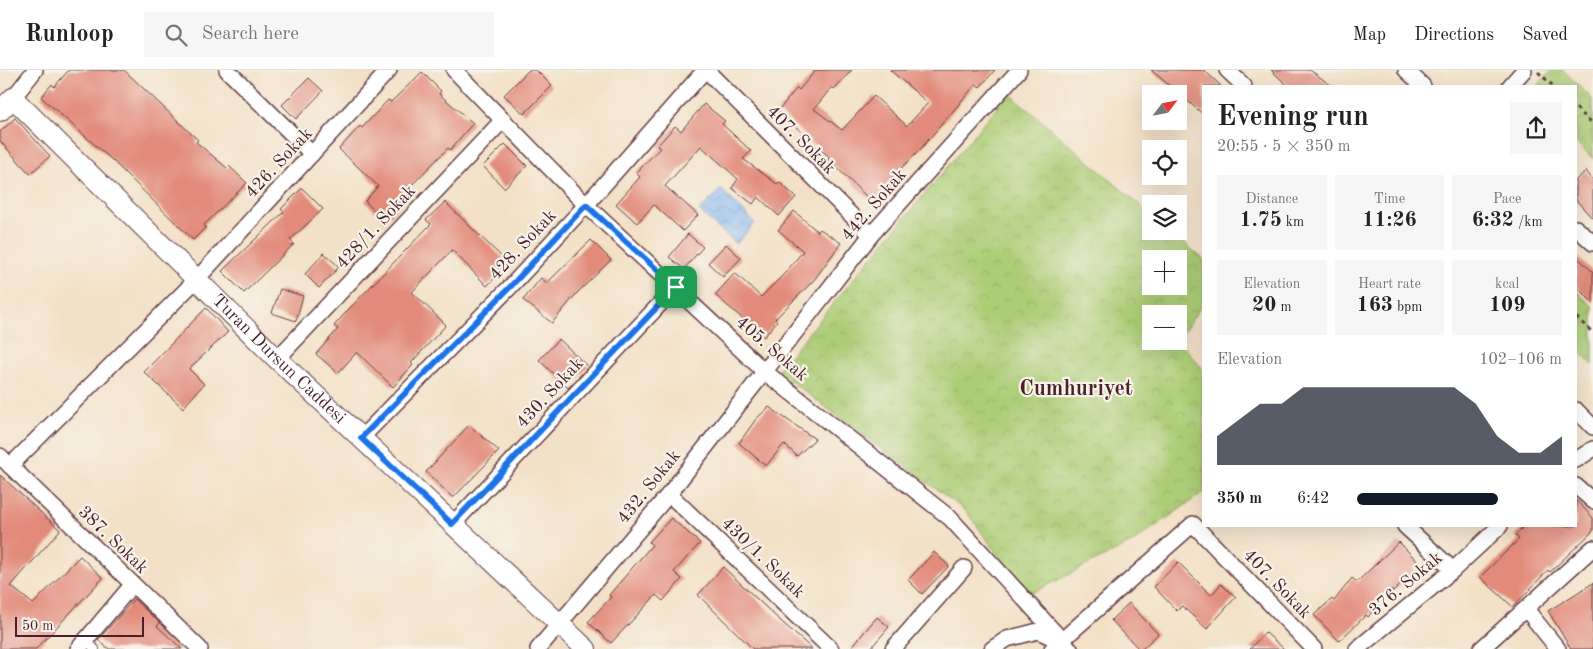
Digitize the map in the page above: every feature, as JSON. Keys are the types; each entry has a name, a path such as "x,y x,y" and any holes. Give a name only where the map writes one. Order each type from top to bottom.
{"street":[{"path":"7,104 35,70"},
{"path":"227,70 312,154"},
{"name":"426. Sokak","path":"5,461 196,280 389,70"},
{"name":"405. Sokak","path":"454,70 586,205 765,372 950,518 1061,646"},
{"name":"428. Sokak","path":"361,438 586,205 706,70"},
{"name":"407. Sokak","path":"706,70 871,236"},
{"name":"442. Sokak","path":"765,372 871,236 1019,70"},
{"path":"1226,70 1243,85"},
{"path":"1406,70 1422,85"},
{"path":"1511,85 1524,70"},
{"name":"Turan Dursun Caddesi","path":"7,104 586,649"},
{"name":"428/1. Sokak","path":"277,360 503,120"},
{"path":"1577,229 1593,243"},
{"name":"430. Sokak","path":"452,524 676,287"},
{"name":"432. Sokak","path":"538,649 668,494 765,372"},
{"path":"1577,411 1593,427"},
{"path":"1577,459 1593,449"},
{"name":"387. Sokak","path":"5,461 200,649"},
{"path":"1577,487 1593,501"},
{"name":"430/1. Sokak","path":"668,494 831,649"},
{"name":"407. Sokak","path":"1061,646 1193,524 1314,649"},
{"path":"1406,527 1453,570"},
{"name":"376. Sokak","path":"1357,649 1453,570 1499,527"},
{"path":"1481,649 1593,548"},
{"path":"893,649 964,568"},
{"path":"86,646 132,585"},
{"path":"1526,609 1558,649"},
{"path":"992,649 1007,639 1038,632 1061,646"}],"path":[{"path":"1536,70 1552,85"},
{"path":"1577,109 1593,124"},
{"path":"1577,318 1593,333"}],"green space":[{"path":"1552,70 1563,70 1593,100 1593,159 1577,143 1577,85 1538,85"},
{"path":"1009,93 1142,207 1142,240 1181,240 1202,258 1202,305 1187,326 1187,305 1142,305 1142,350 1187,350 1202,369 1202,493 1133,542 1028,595 966,511 777,371"},
{"path":"1577,292 1593,307 1593,365 1577,348"}],"water":[{"path":"721,189 755,223 736,244 699,211"}],"building":[{"path":"69,70 124,70 198,140 196,142 227,168 229,166 247,183 204,225 206,227 193,240 112,160 41,97 52,84 54,87"},
{"path":"529,70 536,70 552,86 524,114 504,95"},
{"path":"816,70 852,70 834,89 832,87 814,109 842,130 874,96 907,126 928,103 890,70 995,70 980,87 976,84 918,152 890,179 894,182 874,204 828,159 830,157 804,137 805,135 778,111 797,88 799,90"},
{"path":"1151,70 1204,70 1220,85 1202,85 1202,113 1188,101 1188,85 1169,85"},
{"path":"1271,70 1310,70 1331,85 1287,85"},
{"path":"422,72 441,91 439,94 473,123 450,150 448,148 405,192 409,195 385,222 365,201 378,186 339,149 388,100 391,102"},
{"path":"309,78 323,91 296,119 282,105"},
{"path":"704,104 725,121 722,124 751,151 743,159 777,184 779,182 796,197 779,216 758,197 753,204 732,188 738,179 701,146 665,186 698,215 683,231 654,205 637,223 616,204 640,177 636,173 660,148 657,146 675,126 681,131"},
{"path":"15,118 50,156 30,174 0,141 0,132"},
{"path":"505,144 527,166 504,188 483,166"},
{"path":"1586,171 1593,180 1593,219 1577,201 1577,179"},
{"path":"302,188 323,209 290,240 294,244 244,293 222,271 284,212 281,209"},
{"path":"445,202 509,264 487,286 452,250 412,292 446,325 411,363 413,365 393,387 357,352 338,373 316,354 338,329 334,326 431,224 426,220"},
{"path":"794,211 818,232 820,229 841,243 814,280 775,319 777,321 764,337 715,295 735,273 761,297 785,273 803,251 778,230"},
{"path":"688,234 703,247 684,269 669,257"},
{"path":"591,240 611,260 577,293 552,323 523,300 541,278 547,283"},
{"path":"726,244 741,258 723,277 708,263"},
{"path":"324,253 339,267 319,288 305,274"},
{"path":"1577,257 1593,272 1593,303 1577,287"},
{"path":"280,289 303,296 296,321 272,313"},
{"path":"206,308 228,332 189,369 204,384 183,408 144,372"},
{"path":"559,339 588,367 568,388 539,360"},
{"path":"769,407 815,439 797,456 784,444 766,466 739,443 756,419"},
{"path":"469,425 499,451 453,498 426,472"},
{"path":"0,475 60,530 11,586 33,604 80,556 103,578 36,649 0,649"},
{"path":"1577,501 1593,518 1593,531 1550,572 1548,570 1513,607 1480,577 1519,539 1515,535 1523,527 1577,527"},
{"path":"671,518 700,543 674,572 682,579 663,601 656,595 611,643 588,622 611,597 609,595 652,545 649,542"},
{"path":"1399,542 1421,565 1393,592 1390,589 1368,617 1366,615 1339,641 1314,615 1332,599 1334,601 1352,578 1357,582"},
{"path":"934,552 949,566 922,594 908,580"},
{"path":"1178,562 1211,595 1221,584 1236,597 1207,629 1182,606 1177,611 1154,587"},
{"path":"723,567 812,649 753,649 698,595"},
{"path":"1593,583 1593,649 1571,649 1548,611"},
{"path":"134,599 160,623 157,626 182,649 109,649 98,640"},
{"path":"1129,603 1158,634 1142,649 1139,649 1111,620"},
{"path":"877,617 889,627 870,649 850,649"},
{"path":"1265,632 1284,649 1250,649"}],"district":[{"name":"Cumhuriyet","path":"1076,389"}],"route":[{"path":"586,205 676,287 452,524 361,438 511,286 586,205"}]}
